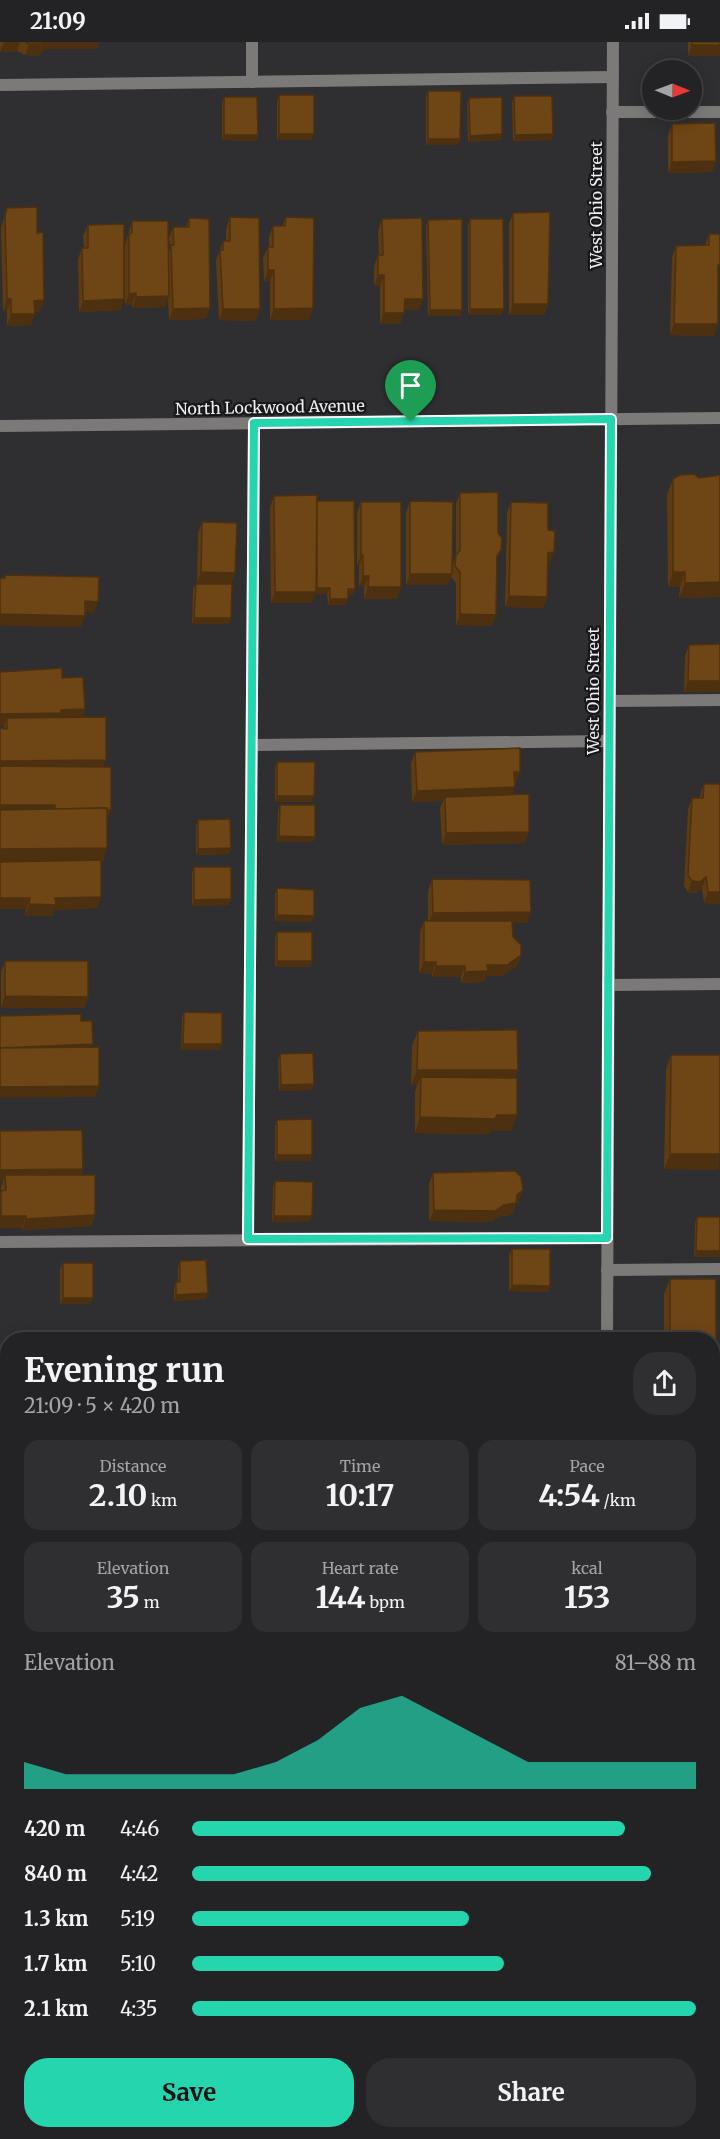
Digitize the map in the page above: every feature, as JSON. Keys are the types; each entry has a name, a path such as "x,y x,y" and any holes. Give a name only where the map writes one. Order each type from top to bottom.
{"street":[{"path":"252,42 252,82"},
{"name":"West Ohio Street","path":"607,1332 613,42"},
{"path":"0,85 613,77"},
{"path":"612,112 720,112"},
{"name":"North Lockwood Avenue","path":"0,426 720,418"},
{"path":"248,1239 254,423"},
{"path":"610,701 720,700"},
{"path":"252,745 609,741"},
{"path":"608,985 720,984"},
{"path":"0,1242 607,1238"},
{"path":"607,1270 720,1269"}],"building":[{"path":"25,42 44,42 29,44"},
{"path":"692,42 720,42 720,45 692,45"},
{"path":"428,91 461,91 460,139 428,139"},
{"path":"279,95 314,95 314,134 279,134"},
{"path":"514,96 552,96 553,134 515,135"},
{"path":"224,97 257,97 258,135 224,135"},
{"path":"502,97 502,134 470,136 469,98"},
{"path":"715,123 716,161 672,162 672,124"},
{"path":"37,207 37,233 43,232 44,300 34,301 35,314 11,314 11,299 7,299 5,216 7,208"},
{"path":"550,212 548,304 513,304 513,213"},
{"path":"230,217 259,218 260,309 223,309 220,250 223,250 223,241 230,241"},
{"path":"286,217 314,218 313,308 274,309 274,270 268,270 268,247 273,247 273,226 285,226"},
{"path":"189,218 209,219 210,308 173,309 171,245 174,245 173,227 189,227"},
{"path":"422,218 423,299 405,299 404,313 384,313 384,275 378,275 378,255 383,255 382,219"},
{"path":"462,219 462,310 430,310 428,220"},
{"path":"470,219 503,219 504,309 470,309"},
{"path":"132,221 168,221 169,296 136,297 136,293 129,294 129,234 132,233"},
{"path":"124,224 124,299 83,301 82,248 88,248 88,225"},
{"path":"709,234 720,234 718,324 674,324 676,246 709,245"},
{"path":"694,474 699,478 720,475 720,582 685,583 685,572 673,572 673,479 680,475"},
{"path":"498,492 498,533 502,538 501,550 497,556 496,615 460,614 460,572 455,566 456,555 460,550 460,493"},
{"path":"317,495 316,592 275,592 274,496"},
{"path":"317,501 354,501 355,589 348,589 348,599 330,599 330,588 317,588"},
{"path":"410,501 453,502 452,574 410,574"},
{"path":"361,502 401,502 401,587 368,587 369,576 363,576 363,555 361,555"},
{"path":"511,502 548,503 548,530 555,531 554,552 548,553 547,597 509,596"},
{"path":"202,522 237,523 235,573 201,572"},
{"path":"5,575 99,577 98,602 85,601 85,616 0,614 0,578 5,578"},
{"path":"196,584 232,584 231,618 194,618"},
{"path":"720,644 720,681 688,681 689,645"},
{"path":"62,668 62,678 83,677 85,709 61,710 61,713 0,714 0,672"},
{"path":"106,717 106,760 0,761 0,728 7,729 7,718"},
{"path":"520,748 520,772 514,772 515,787 417,791 415,752"},
{"path":"277,762 315,762 314,796 277,796"},
{"path":"0,766 111,767 111,810 107,808 55,809 55,805 0,805"},
{"path":"704,784 720,784 720,892 708,892 706,877 700,882 692,881 688,875 692,798 703,798"},
{"path":"529,794 529,832 446,833 445,797"},
{"path":"280,805 315,805 315,837 279,836"},
{"path":"107,808 107,848 0,849 0,810"},
{"path":"230,819 231,848 198,849 198,820"},
{"path":"101,860 101,897 55,898 56,905 29,904 30,898 0,898 0,862"},
{"path":"194,867 231,867 231,899 194,900"},
{"path":"432,879 530,880 531,912 433,913"},
{"path":"277,888 314,890 314,916 277,915"},
{"path":"424,921 512,921 513,937 521,945 521,955 507,965 487,965 488,971 465,972 465,966 436,966 436,962 424,962"},
{"path":"277,932 312,932 312,961 277,961"},
{"path":"5,961 88,961 88,997 5,996"},
{"path":"184,1012 222,1013 222,1044 183,1044"},
{"path":"81,1014 81,1021 92,1021 93,1044 0,1048 0,1016"},
{"path":"517,1030 518,1070 417,1070 418,1031"},
{"path":"99,1047 99,1086 0,1087 0,1048"},
{"path":"313,1053 314,1084 281,1085 280,1054"},
{"path":"671,1055 720,1055 720,1154 670,1154"},
{"path":"421,1077 517,1078 517,1115 497,1115 495,1119 420,1117"},
{"path":"312,1119 312,1155 277,1155 277,1120"},
{"path":"82,1130 83,1169 0,1170 0,1131"},
{"path":"515,1171 521,1177 523,1190 517,1195 516,1203 504,1205 495,1211 434,1210 433,1173"},
{"path":"5,1175 95,1175 95,1215 26,1219 26,1216 1,1216 1,1191 6,1190"},
{"path":"275,1181 313,1182 312,1216 274,1216"},
{"path":"697,1217 720,1217 720,1251 696,1251"},
{"path":"512,1249 550,1249 550,1286 512,1285"},
{"path":"206,1260 208,1293 176,1295 176,1282 180,1282 180,1261"},
{"path":"63,1263 93,1263 93,1298 63,1298"},
{"path":"670,1279 716,1279 716,1332 670,1332"}],"route":[{"path":"611,419 607,1238 248,1239 254,423 411,422 611,419"}]}
